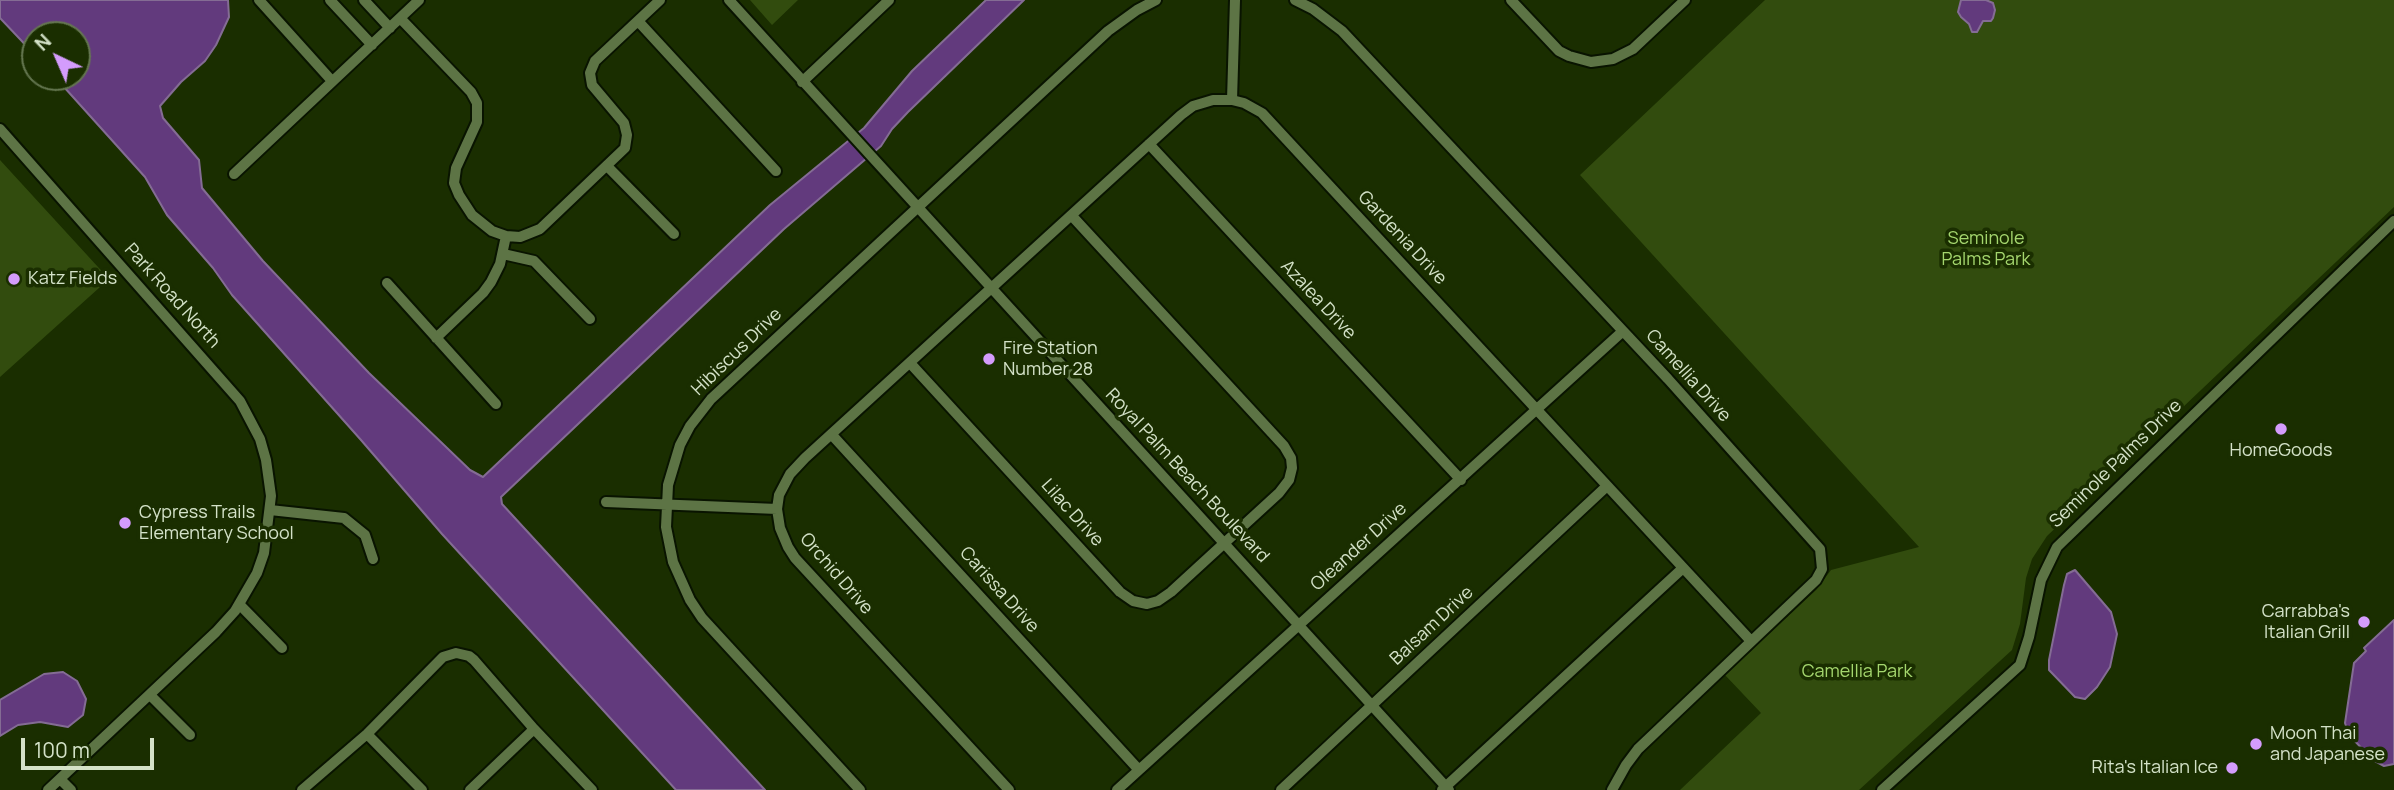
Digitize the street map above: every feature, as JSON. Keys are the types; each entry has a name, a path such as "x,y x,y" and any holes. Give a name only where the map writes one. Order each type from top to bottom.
{"street":[{"path":"259,0 332,81"},
{"path":"330,0 372,45"},
{"path":"364,0 390,28"},
{"path":"234,174 419,0"},
{"path":"400,18 475,97 477,122 458,161 454,183 464,205 492,231 520,237 540,229 625,148 626,129 592,85 590,73 595,61 660,0"},
{"name":"Royal Palm Beach Boulevard","path":"729,0 1299,624 1446,789"},
{"path":"802,82 889,0"},
{"path":"918,208 1108,31 1156,0"},
{"path":"606,502 777,509 782,486 790,474 1149,144 1193,106 1213,100 1232,100 1235,0"},
{"name":"Camellia Drive","path":"1295,0 1313,9 1342,31 1623,331 1820,549 1822,569 1816,580 1638,749 1612,790"},
{"path":"1511,0 1559,51 1569,57 1591,62 1613,59 1633,49 1685,0"},
{"path":"638,21 776,171"},
{"name":"Gardenia Drive","path":"1232,100 1262,113 1751,641"},
{"name":"Park Road North","path":"0,129 240,401 260,439 271,496 264,553 257,573 239,604 216,632 48,790"},
{"name":"Azalea Drive","path":"1149,144 1461,480"},
{"path":"607,166 674,234"},
{"name":"Hibiscus Drive","path":"860,790 702,618 685,591 673,562 666,527 666,506 680,445 690,426 711,399 918,208"},
{"name":"Lilac Drive","path":"911,363 1120,592 1133,601 1147,604 1158,601 1224,543 1279,493 1289,480 1291,458 1284,446 1073,216"},
{"name":"Seminole Palms Drive","path":"1882,790 2020,665 2041,580 2057,547 2394,221"},
{"path":"436,338 483,293 498,270 506,236"},
{"path":"503,254 534,261 590,319"},
{"path":"387,284 496,404"},
{"name":"Oleander Drive","path":"1118,790 1623,331"},
{"name":"Carissa Drive","path":"832,435 1139,770"},
{"name":"Balsam Drive","path":"1280,790 1607,486"},
{"name":"Orchid Drive","path":"777,509 783,538 795,558 1009,790"},
{"path":"270,510 344,518 365,534 373,559"},
{"path":"1446,789 1682,568"},
{"path":"239,604 282,648"},
{"path":"302,790 367,734 443,657 456,653 474,660 592,790"},
{"path":"150,695 190,735"},
{"path":"470,790 534,729"},
{"path":"367,734 422,790"},
{"path":"60,779 71,790"}],"green space":[{"path":"750,0 798,0 772,25"},
{"name":"Seminole Palms Park","path":"1765,0 2394,0 2394,207 2047,536 2032,559 2026,578 2020,624 2012,650 1859,790 1680,790 1761,713 1725,675 1816,590 1831,570 1919,547 1580,175"},
{"path":"0,160 109,279 0,377"}],"shaded area":[{"path":"0,0 228,0 229,17 216,45 205,61 181,82 160,106 163,118 199,160 202,188 263,261 369,373 470,470 483,477 770,205 864,128 912,71 986,0 1024,0 908,112 881,146 784,229 501,497 502,504 765,790 676,790 442,534 232,295 213,268 167,215 145,177 68,91 91,91 91,21 21,21 21,40 0,18"},
{"path":"1961,0 1986,0 1993,3 1993,18 1991,21 1983,21 1977,32 1972,32 1969,24 1958,12"},
{"path":"2075,570 2111,612 2117,634 2110,667 2085,699 2075,697 2049,670 2064,585 2067,574"},
{"path":"2394,620 2394,764 2384,766 2373,760 2349,735 2345,723 2354,663 2366,651 2364,648"},
{"path":"63,672 77,681 86,699 83,715 68,727 40,722 18,725 0,736 0,700 44,674"}],"place":[{"name":"Katz Fields","path":"14,279"},
{"name":"Fire Station Number 28","path":"989,359"},
{"name":"HomeGoods","path":"2281,429"},
{"name":"Cypress Trails Elementary School","path":"125,523"},
{"name":"Carrabba's Italian Grill","path":"2364,622"},
{"name":"Moon Thai and Japanese","path":"2256,744"},
{"name":"Rita's Italian Ice","path":"2232,768"}],"park label":[{"name":"Camellia Park","path":"1857,672"}]}
